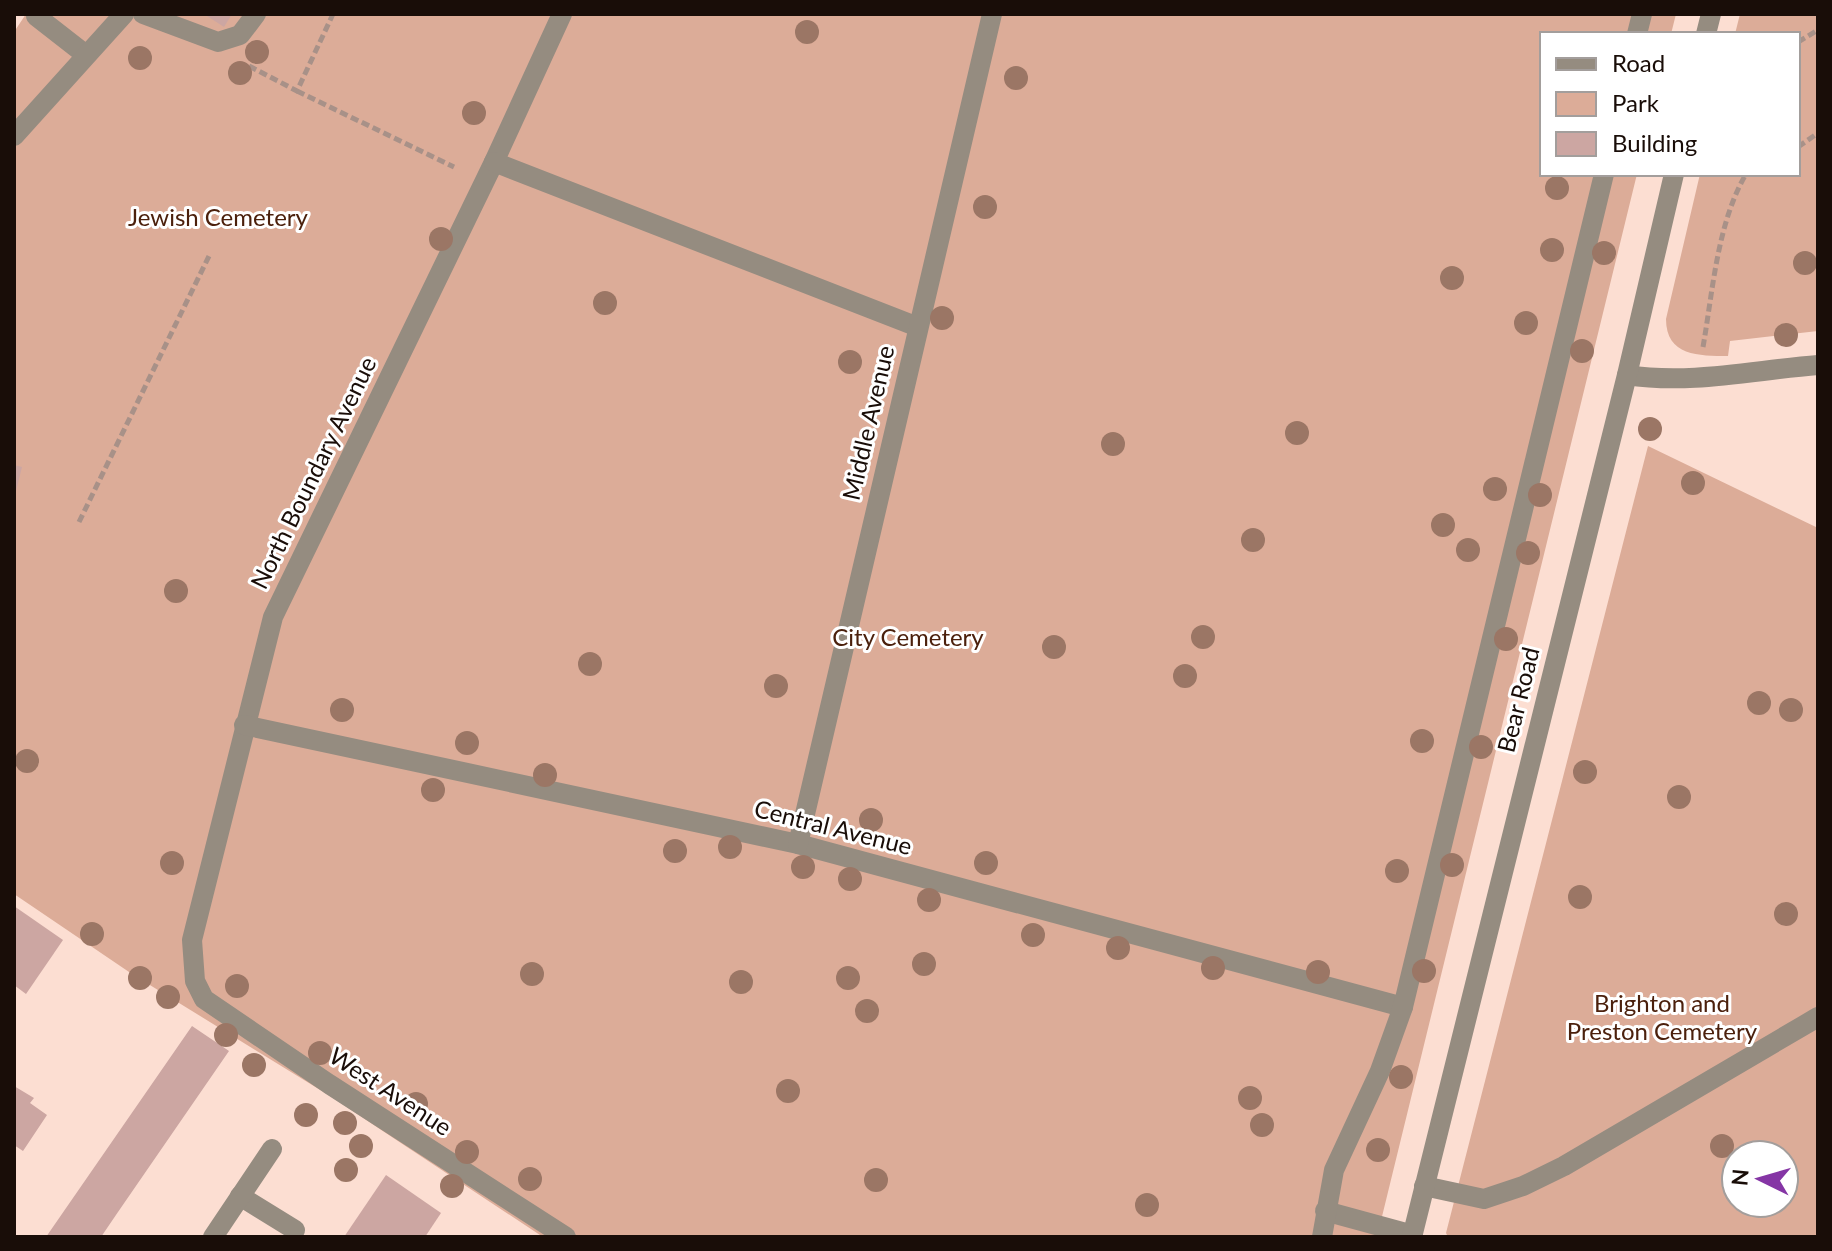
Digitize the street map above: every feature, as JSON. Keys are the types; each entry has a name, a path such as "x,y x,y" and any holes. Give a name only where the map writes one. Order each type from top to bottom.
{"street":[{"path":"37,14 86,55"},
{"path":"14,136 124,14"},
{"path":"143,14 218,42 240,35 256,14"},
{"name":"North Boundary Avenue","path":"195,981 192,940 273,617 494,162 562,14"},
{"name":"Middle Avenue","path":"798,844 992,14"},
{"path":"494,162 918,327"},
{"path":"1322,1237 1334,1170 1380,1071 1403,1007 1604,176"},
{"name":"Bear Road","path":"1412,1236 1627,375 1674,176"},
{"path":"1627,375 1655,380 1697,378 1818,365"},
{"name":"Central Avenue","path":"244,725 798,844 1403,1007"},
{"name":"West Avenue","path":"195,981 204,999 566,1237"},
{"path":"1424,1186 1484,1199 1523,1186 1564,1166 1818,1017"},
{"path":"213,1237 272,1149"},
{"path":"240,1196 295,1230"},
{"path":"1325,1211 1412,1236"}],"path":[{"path":"297,91 333,14"},
{"path":"1800,41 1818,30"},
{"path":"218,42 225,52 238,61 454,167"},
{"path":"1800,146 1818,133"},
{"path":"1697,378 1721,241 1745,176"},
{"path":"79,522 210,254"}],"green space":[{"name":"City Cemetery","path":"26,14 1676,14 1672,32 1540,32 1540,176 1637,176 1377,1237 543,1237 330,1096 132,974 14,894 14,32"},
{"path":"1740,14 1818,14 1818,331 1730,341 1728,356 1696,354 1678,347 1672,340 1666,319 1700,176 1800,176 1800,32 1736,32"},
{"name":"Brighton and Preston Cemetery","path":"1648,446 1818,528 1818,1237 1448,1237 1446,1233"}],"building":[{"path":"204,14 232,14 224,27"},
{"path":"14,465 22,467 15,495 14,495"},
{"path":"14,906 63,940 26,994 14,985"},
{"path":"192,1026 229,1051 101,1237 46,1237"},
{"path":"14,1086 34,1098 30,1103 47,1115 23,1151 14,1145"},
{"path":"386,1175 441,1213 425,1237 344,1237"}],"park label":[{"name":"Jewish Cemetery","path":"218,218"}]}
